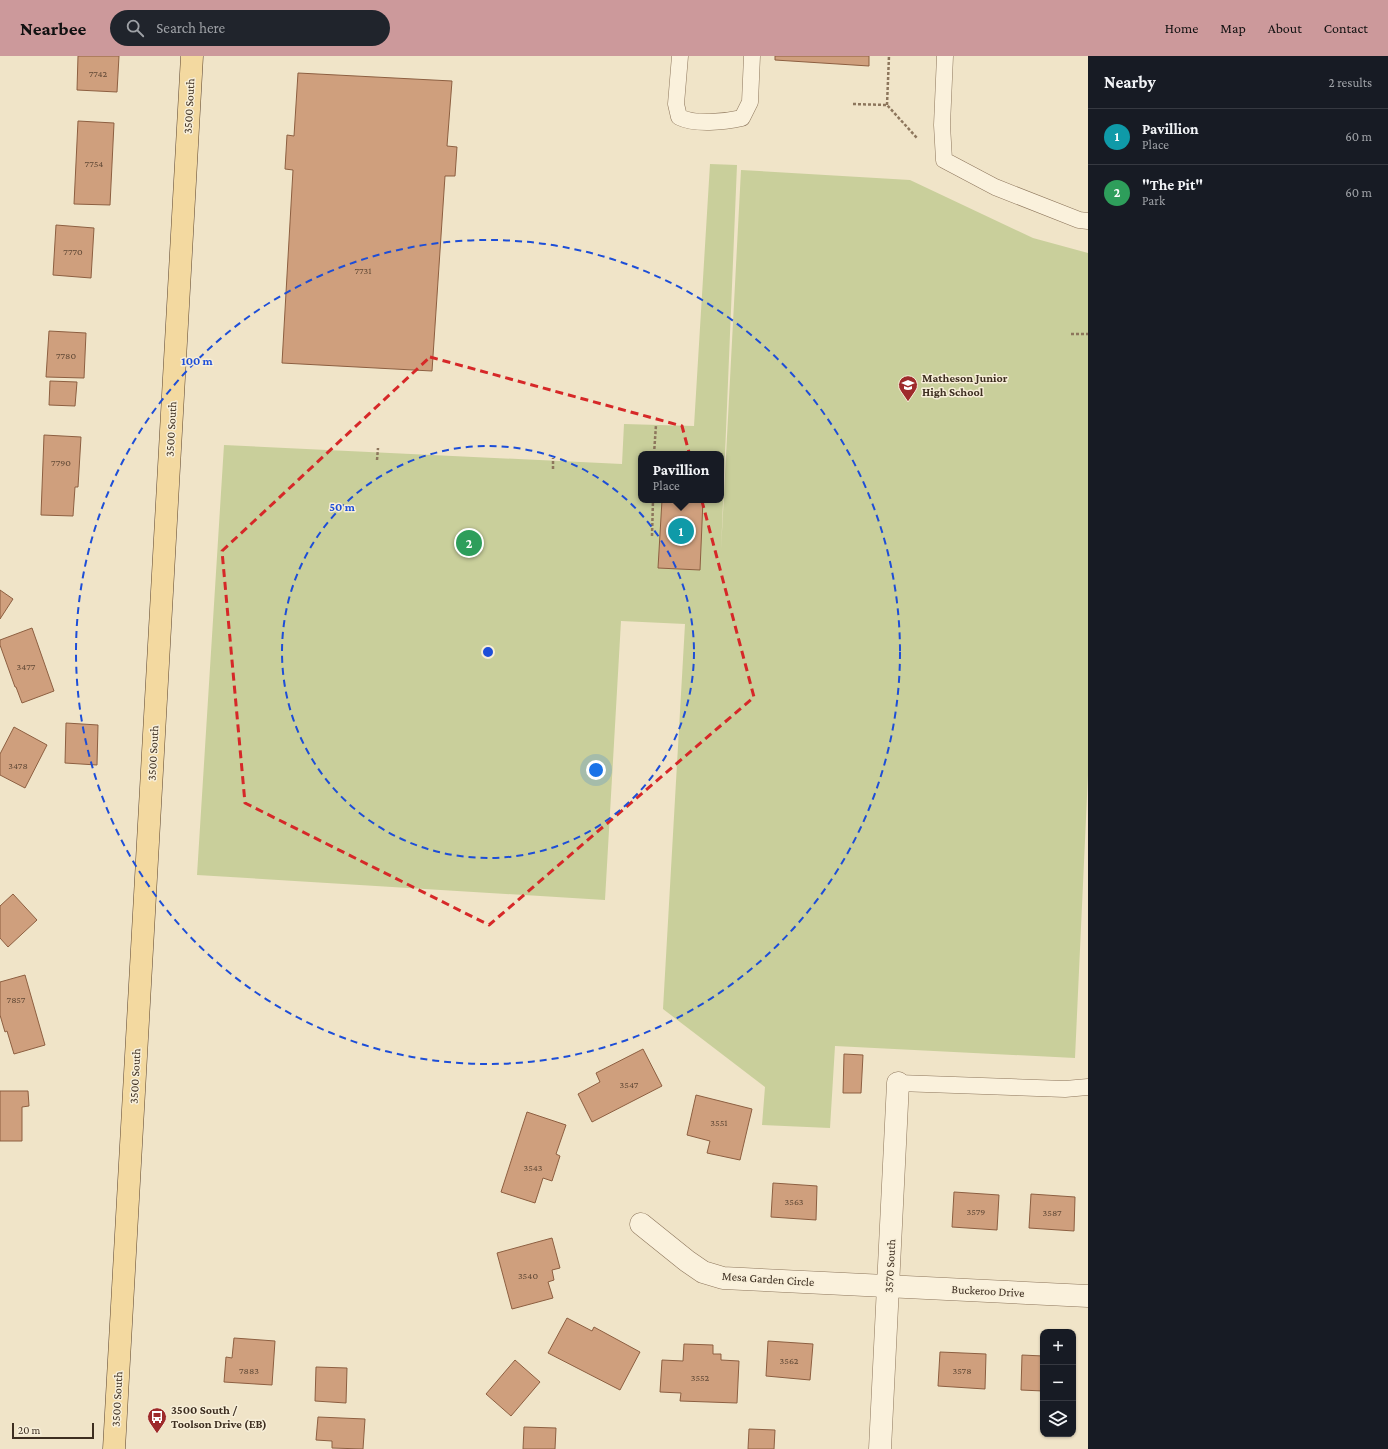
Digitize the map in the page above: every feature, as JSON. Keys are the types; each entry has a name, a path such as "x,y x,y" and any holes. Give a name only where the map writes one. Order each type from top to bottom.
{"main road":[{"name":"3500 South","path":"114,1449 192,56"}],"street":[{"name":"3570 South","path":"880,1449 898,1083"},
{"name":"Mesa Garden Circle","path":"641,1224 703,1272 723,1278 889,1286"},
{"name":"Buckeroo Drive","path":"889,1286 1088,1296"}],"lane":[{"path":"680,56 676,104 678,117 686,121 726,122 742,118 750,102 752,56"},
{"path":"945,56 942,125 944,160 995,187 1079,220 1088,222"},
{"path":"898,1083 1065,1089 1088,1087"}],"path":[{"path":"889,56 887,105 917,138"},
{"path":"853,104 887,105"},
{"path":"1071,334 1088,334"},
{"path":"654,451 656,425"},
{"path":"377,460 378,448"},
{"path":"553,458 553,469"},
{"path":"652,536 653,503"}],"highlighted area":[{"path":"430,357 682,426 754,697 489,925 245,803 222,551"}],"green space":[{"name":"Matheson Junior High School","path":"710,164 737,165 724,479 724,451 638,451 638,503 723,503 721,551 741,170 910,180 1033,238 1088,253 1088,775 1075,1058 835,1046 830,1128 762,1125 765,1087 663,1009 685,624 621,621 605,900 197,875 224,445 622,464 624,424 694,426"}],"building":[{"path":"78,56 119,56 117,92 77,90"},
{"path":"775,56 869,56 869,66 775,60"},
{"path":"298,73 452,81 447,146 457,147 455,176 445,176 432,371 282,363 293,170 285,169 287,135 294,136"},
{"path":"78,121 114,123 110,205 74,204"},
{"path":"56,225 94,228 91,278 53,275"},
{"path":"49,331 86,333 84,378 46,377"},
{"path":"50,381 77,382 75,406 49,405"},
{"path":"44,435 81,437 78,487 75,487 73,516 41,515"},
{"path":"662,503 703,503 700,570 658,568"},
{"path":"0,590 13,599 0,619"},
{"path":"32,628 54,691 22,703 0,645 0,640"},
{"path":"66,723 98,725 97,765 65,763"},
{"path":"14,727 47,745 25,788 0,775 0,754"},
{"path":"13,894 37,920 8,947 0,938 0,906"},
{"path":"25,975 45,1045 14,1054 0,1015 0,982"},
{"path":"643,1049 662,1086 592,1122 578,1094 600,1082 596,1073"},
{"path":"844,1054 863,1055 861,1093 843,1093"},
{"path":"0,1091 28,1091 29,1106 22,1107 22,1141 0,1141"},
{"path":"696,1095 752,1109 740,1160 707,1153 710,1141 687,1135"},
{"path":"527,1112 566,1125 556,1154 560,1156 552,1181 543,1178 535,1203 501,1192"},
{"path":"773,1183 817,1186 816,1220 771,1217"},
{"path":"954,1192 999,1195 997,1230 952,1227"},
{"path":"1031,1194 1075,1197 1074,1231 1029,1228"},
{"path":"552,1238 560,1268 552,1270 554,1280 548,1282 553,1298 512,1309 497,1253"},
{"path":"567,1318 592,1331 594,1327 640,1352 620,1390 548,1353"},
{"path":"234,1338 275,1341 272,1385 224,1382 226,1357 232,1358"},
{"path":"768,1341 813,1344 810,1380 766,1376"},
{"path":"684,1344 713,1345 713,1354 721,1354 721,1360 739,1361 737,1403 680,1401 681,1393 660,1392 662,1360 683,1361"},
{"path":"940,1352 986,1354 985,1389 938,1386"},
{"path":"1022,1355 1040,1356 1040,1391 1021,1390"},
{"path":"515,1360 540,1382 511,1416 486,1394"},
{"path":"316,1367 347,1368 346,1403 315,1401"},
{"path":"318,1417 365,1419 363,1449 332,1448 332,1441 316,1440"},
{"path":"524,1427 556,1428 555,1449 523,1449"},
{"path":"749,1429 775,1430 774,1449 748,1449"}],"place":[{"name":"Matheson Junior High School","path":"908,402"},
{"name":"Pavillion","path":"681,531"},
{"name":"\"The Pit\"","path":"469,543"},
{"name":"3500 South / Toolson Drive (EB)","path":"157,1434"}]}
